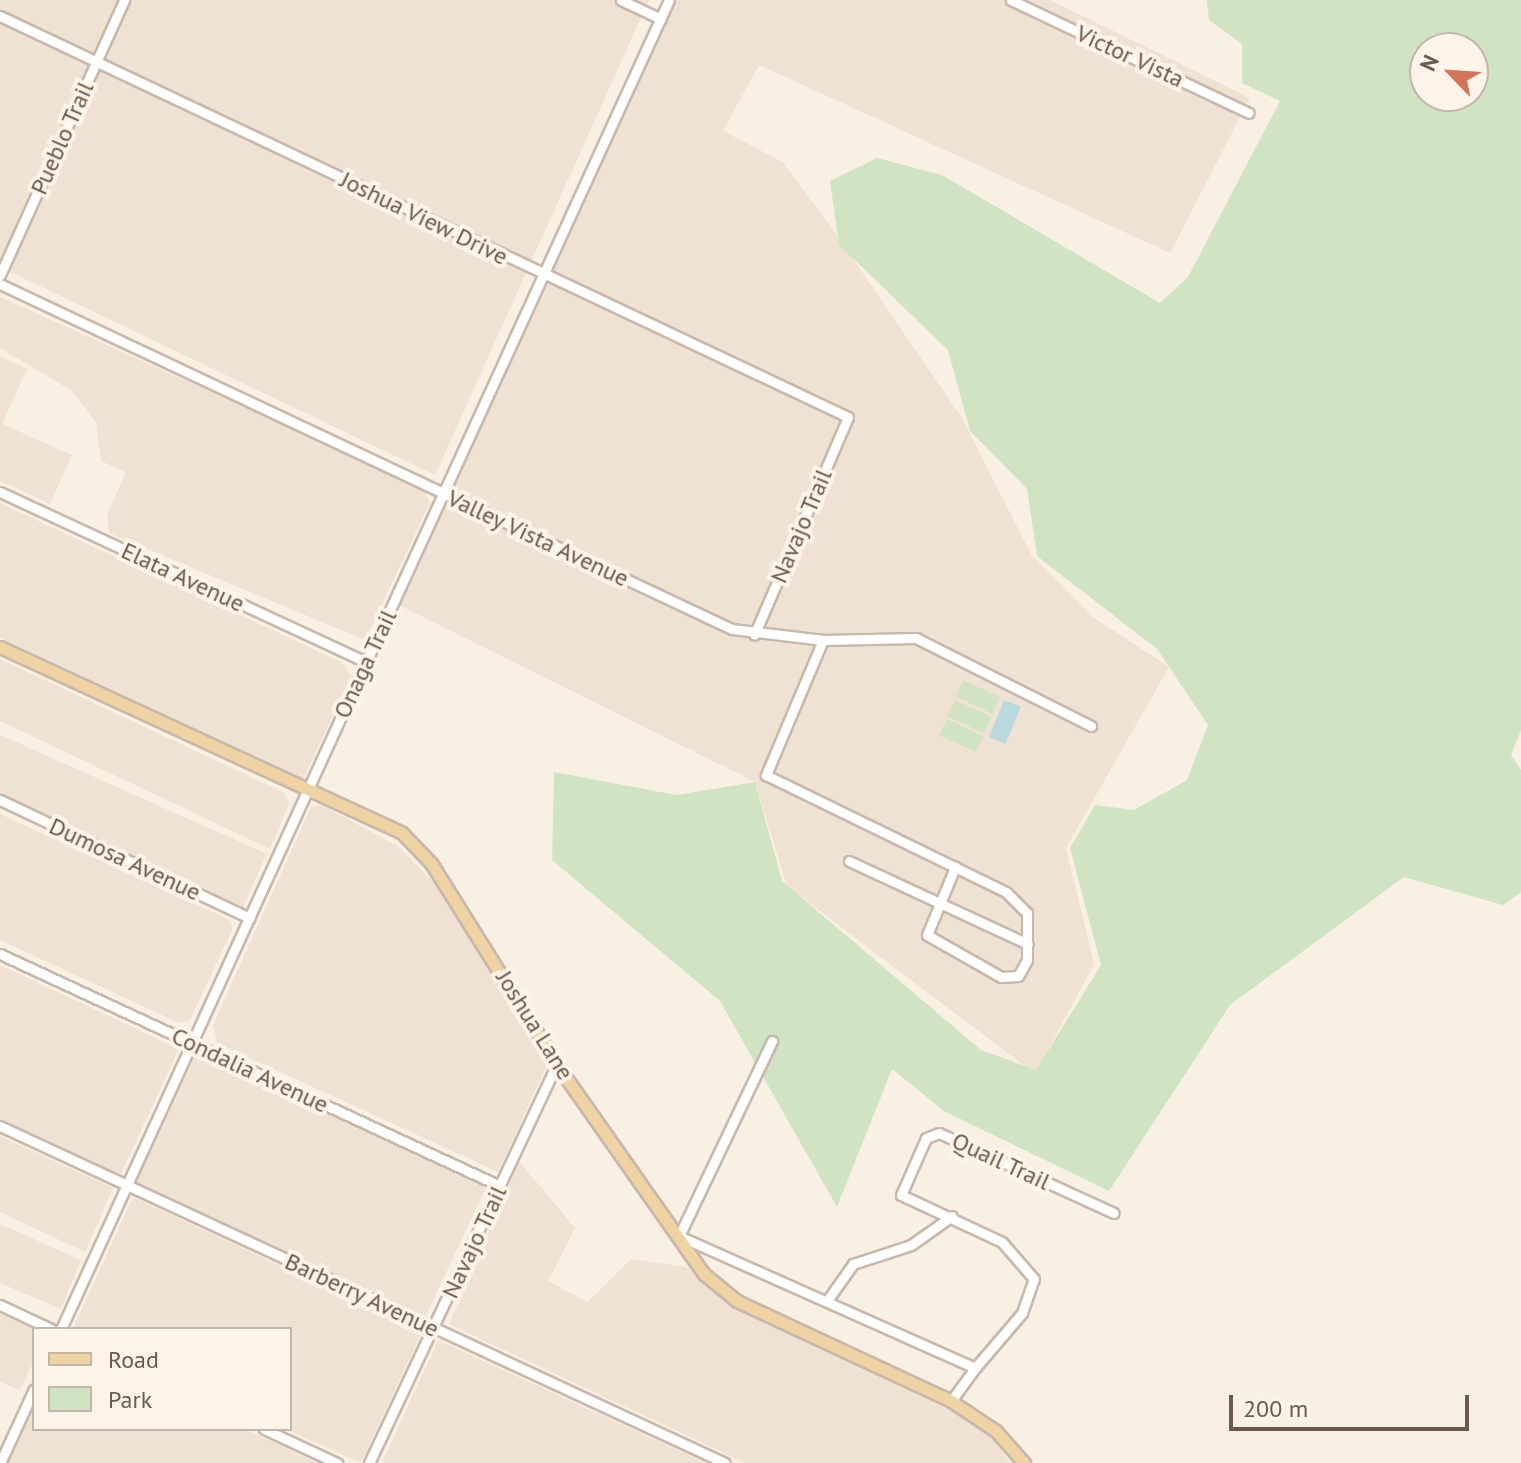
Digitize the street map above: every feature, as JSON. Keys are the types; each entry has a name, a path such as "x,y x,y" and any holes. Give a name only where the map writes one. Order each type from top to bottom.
{"main road":[{"name":"Joshua Lane","path":"0,647 307,790 417,846 557,1063 704,1274 737,1301 951,1401 996,1431 1024,1463"}],"street":[{"name":"Pueblo Trail","path":"0,275 124,0"},
{"path":"621,0 661,19"},
{"name":"Onaga Trail","path":"62,1327 669,0"},
{"name":"Victor Vista","path":"1011,0 1249,113"},
{"name":"Joshua View Drive","path":"0,16 848,417"},
{"name":"Valley Vista Avenue","path":"0,284 754,635 823,640 916,638 1091,726"},
{"name":"Navajo Trail","path":"754,635 848,417"},
{"name":"Elata Avenue","path":"0,492 367,662"},
{"path":"823,640 766,775 955,867 1006,892 1027,913 1028,944 1018,976 1001,977 927,935 955,867"},
{"name":"Dumosa Avenue","path":"0,800 250,918"},
{"path":"849,861 1028,944"},
{"name":"Condalia Avenue","path":"0,954 500,1186"},
{"path":"772,1041 679,1236 829,1298 975,1368 951,1401"},
{"name":"Navajo Trail","path":"369,1463 557,1063"},
{"name":"Barberry Avenue","path":"0,1126 725,1463"},
{"name":"Quail Trail","path":"975,1368 1022,1313 1034,1279 1002,1242 952,1216 901,1195 926,1138 939,1133 1114,1213"},
{"path":"829,1298 853,1264 911,1245 952,1216"},
{"path":"0,1305 47,1327"},
{"path":"0,1463 32,1393"},
{"path":"268,1431 337,1463"}],"shaded area":[{"path":"0,0 649,0 435,475 0,267"},
{"path":"673,0 1050,0 1250,98 1170,253 759,65 723,131 783,162 834,231 962,418 1032,556 1093,617 1169,667 1066,848 1094,964 1035,1074 787,886 755,782 397,604"},
{"path":"0,297 423,487 430,503 365,640 109,533 107,515 126,472 101,461 96,422 72,391 0,348"},
{"path":"0,356 27,369 2,424 72,455 50,504 0,481"},
{"path":"0,503 341,662 351,677 303,779 0,638"},
{"path":"0,659 285,793 289,804 270,849 0,721"},
{"path":"0,735 267,854 243,907 0,798"},
{"path":"322,805 399,847 437,886 547,1065 498,1172 217,1043 213,1025 311,807"},
{"path":"0,814 228,919 233,928 190,1020 179,1023 0,940"},
{"path":"0,965 179,1049 120,1176 0,1120"},
{"path":"197,1052 486,1187 425,1317 136,1183"},
{"path":"0,1136 113,1188 85,1252 0,1212"},
{"path":"519,1161 575,1228 548,1281 588,1302 631,1259 686,1267 727,1303 954,1412 994,1438 1009,1463 745,1463 449,1324"},
{"path":"133,1197 422,1332 361,1463 289,1431 292,1431 292,1327 73,1327"},
{"path":"0,1224 81,1260 61,1309 0,1283"},
{"path":"0,1314 32,1328 32,1364 20,1390 0,1382"},
{"path":"438,1340 706,1463 382,1463"},
{"path":"32,1411 32,1431 249,1431 318,1463 8,1463"}],"green space":[{"path":"1207,0 1521,0 1521,730 1511,755 1521,770 1521,892 1503,905 1404,877 1230,1005 1109,1191 944,1111 892,1069 837,1207 720,1001 552,860 554,772 676,795 755,782 782,881 981,1050 1036,1070 1101,965 1070,848 1095,805 1134,810 1187,780 1208,725 1157,649 1037,556 1027,489 970,431 948,350 839,245 830,181 877,158 942,175 1160,303 1188,277 1280,101 1242,83 1242,44 1209,20"},
{"path":"963,680 1000,697 993,714 955,696"},
{"path":"955,700 991,717 984,733 947,716"},
{"path":"947,719 983,736 976,752 939,735"}],"water":[{"path":"1004,700 1021,707 1006,744 989,737"}]}
